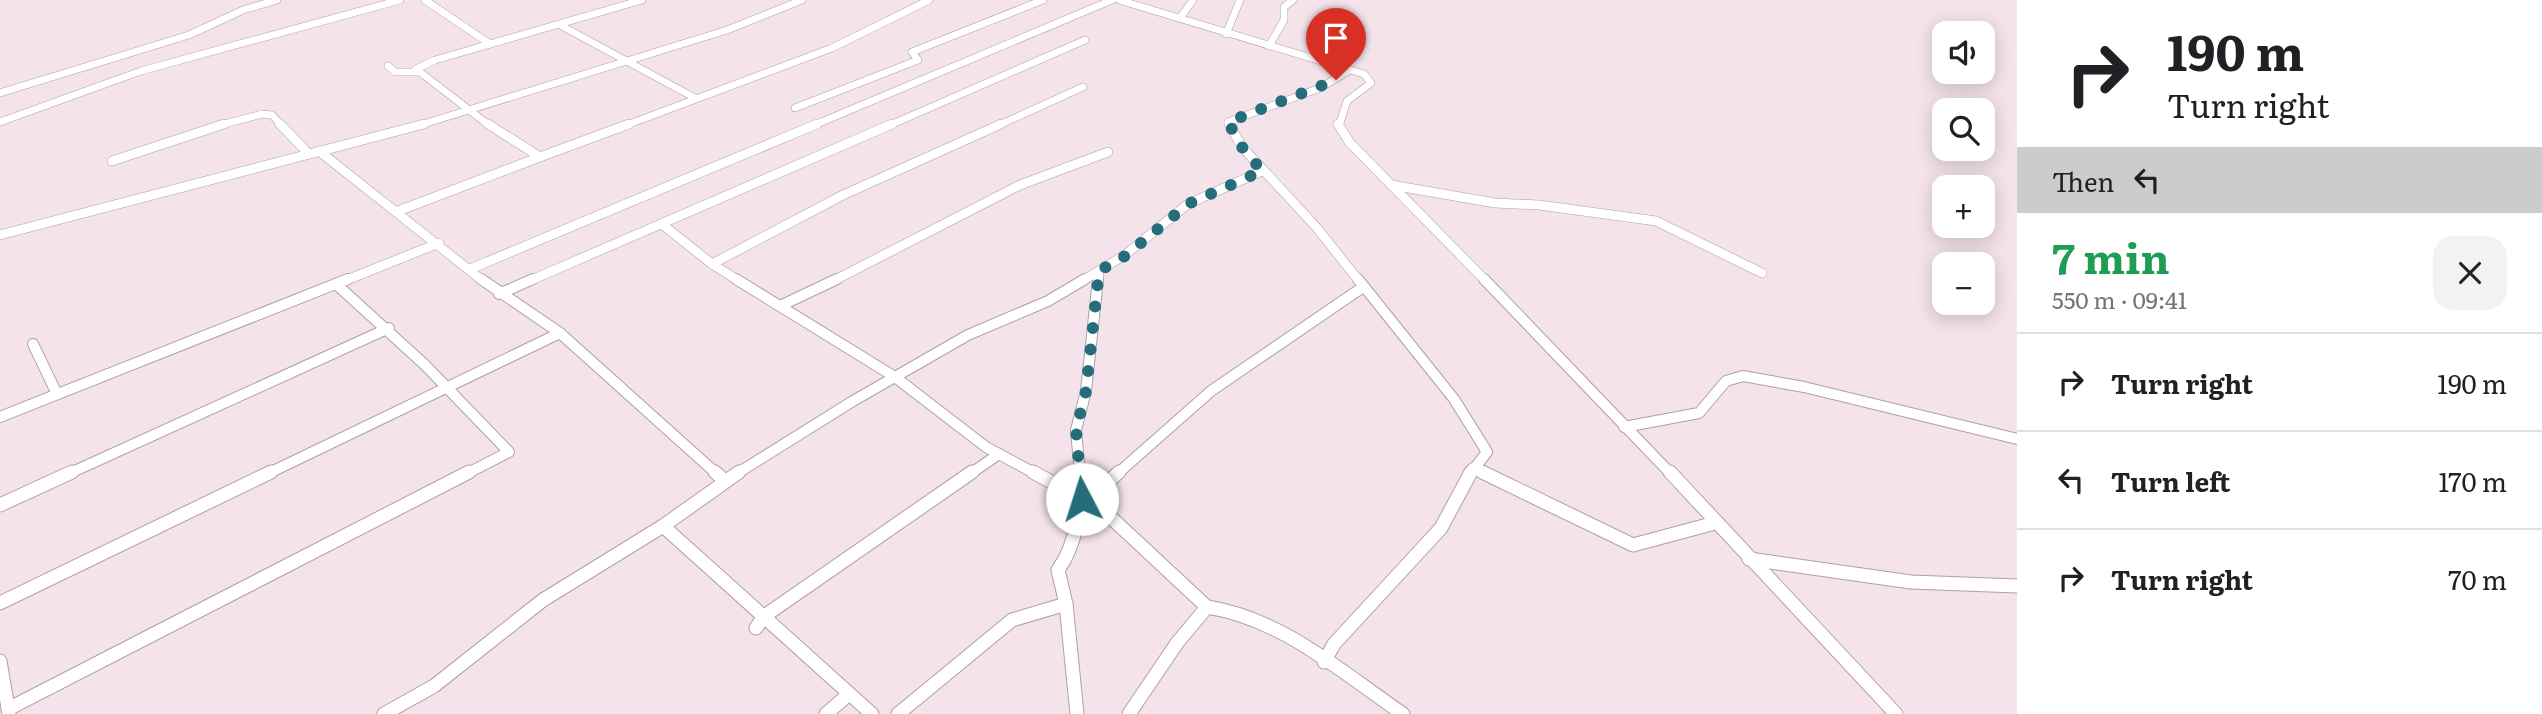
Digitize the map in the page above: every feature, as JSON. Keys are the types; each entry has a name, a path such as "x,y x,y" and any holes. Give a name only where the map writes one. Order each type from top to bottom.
{"street":[{"path":"0,93 189,34 243,10 277,0"},
{"path":"0,122 141,71 395,0"},
{"path":"425,0 490,44"},
{"path":"418,72 420,65 642,0"},
{"path":"0,235 469,112 727,30 802,0"},
{"path":"398,211 832,48 929,0"},
{"path":"795,108 918,60 912,52 1043,0"},
{"path":"470,269 1112,0"},
{"path":"1119,0 1364,74 1371,83 1347,101 1337,123 1350,143 1567,363 1624,427 1896,714"},
{"path":"1180,18 1193,0"},
{"path":"1226,34 1240,0"},
{"path":"1269,46 1284,20 1284,8 1293,0"},
{"path":"560,25 695,98"},
{"path":"499,294 1085,40"},
{"path":"388,66 396,72 418,72 469,112 540,157"},
{"path":"1324,662 1334,644 1441,528 1473,468 1487,452 1454,399 1317,228 1242,147 1228,122 1320,88 1348,71"},
{"path":"712,264 844,195 1083,87"},
{"path":"112,161 192,132 262,114 272,116 309,154"},
{"path":"320,151 439,243 499,294 560,333 725,481"},
{"path":"780,306 882,257 979,203 1064,163 1108,152"},
{"path":"384,714 434,686 543,600 663,526 725,481 968,335 1048,301 1125,256 1188,204 1262,171"},
{"path":"1391,185 1495,203 1539,205 1656,221 1762,272"},
{"path":"663,225 712,264 895,377 999,454 1086,498 1207,607 1227,607 1260,620 1403,714"},
{"path":"0,417 439,243"},
{"path":"1086,498 1076,430 1086,391 1099,271"},
{"path":"0,662 9,712 509,452 389,328 336,284"},
{"path":"1077,714 1066,604 1058,570 1066,559 1073,523 1086,498 1211,391 1363,287"},
{"path":"0,505 389,328"},
{"path":"0,603 560,333"},
{"path":"33,344 57,394"},
{"path":"1624,427 1699,414 1726,381 1743,376 1804,387 2017,439"},
{"path":"759,622 999,454"},
{"path":"1473,468 1633,545 1715,523"},
{"path":"663,526 759,622 872,714"},
{"path":"1749,559 1911,582 2017,586"},
{"path":"898,714 1012,621 1066,604"},
{"path":"1129,714 1177,643 1207,607"},
{"path":"826,714 849,694"}],"route":[{"path":"1082,499 1076,430 1086,391 1099,271 1125,256 1188,204 1262,171 1242,147 1228,122 1336,80"}]}
